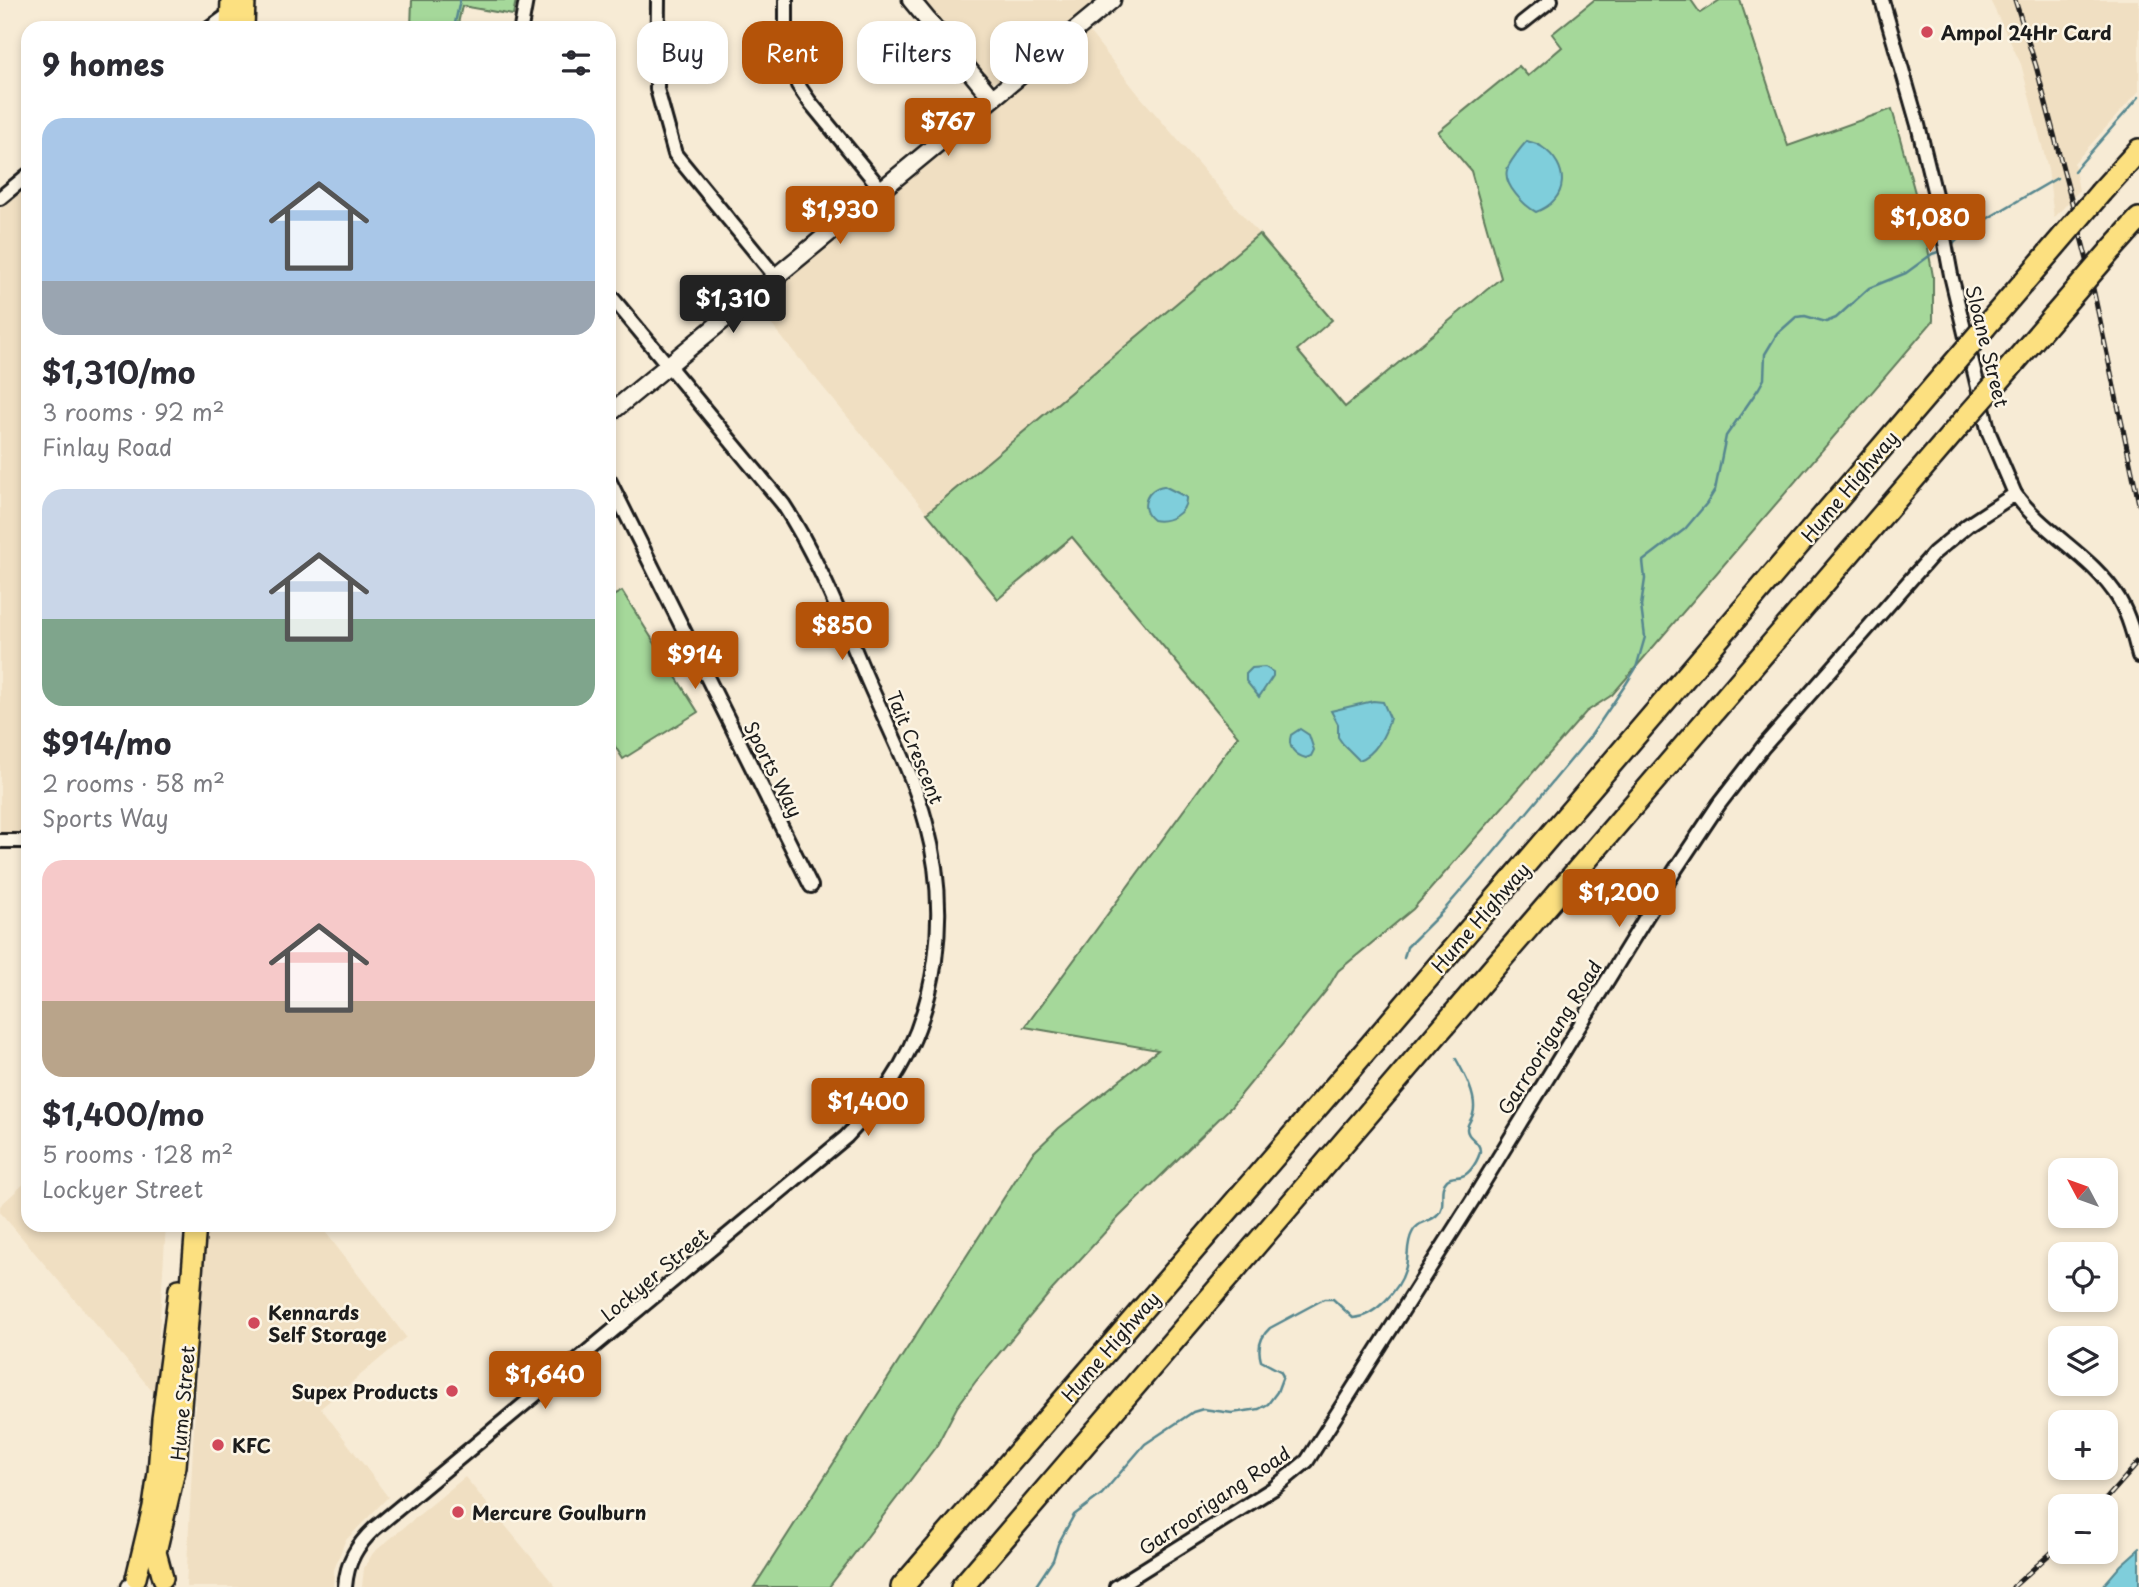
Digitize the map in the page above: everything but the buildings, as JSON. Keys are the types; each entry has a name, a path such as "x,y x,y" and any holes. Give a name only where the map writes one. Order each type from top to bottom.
{"highway":[{"name":"Hume Highway","path":"902,1587 2139,150"},
{"path":"962,1587 2139,219"}],"main road":[{"name":"Hume Street","path":"132,1585 153,1507 158,1473 162,1419 181,1277 184,1232"},
{"name":"Hume Street","path":"166,1582 156,1552 176,1466 195,1232"},
{"path":"132,1585 147,1573 166,1582"}],"street":[{"path":"522,21 526,0"},
{"path":"658,0 657,89 675,153 775,276"},
{"path":"786,0 786,37 798,85 881,189"},
{"path":"911,0 992,99"},
{"path":"616,408 1112,0"},
{"path":"1522,23 1551,0"},
{"name":"Sloane Street","path":"1882,0 1940,211 1951,275 1989,433 2015,494"},
{"path":"0,198 21,181"},
{"name":"Tait Crescent","path":"616,303 763,478 801,532 819,567 909,774 926,821 937,882 936,956 929,993"},
{"name":"Sports Way","path":"616,494 811,886"},
{"path":"2015,494 2038,521 2085,560 2109,585 2128,617 2139,656"},
{"name":"Garroorigang Road","path":"1116,1587 1274,1488 1307,1461 1472,1201 1686,853 1726,794 1755,756 1853,642 1934,553 1962,530 2015,494"},
{"path":"0,841 21,841"},
{"name":"Lockyer Street","path":"345,1587 348,1563 355,1549 375,1528 799,1179 846,1137 888,1087 916,1031 929,993"}],"shaded area":[{"path":"918,0 1099,0 1074,21 990,21 990,81 985,80 976,69 976,21 936,21"},
{"path":"1990,0 2139,0 2139,91 2074,163 2079,191 2054,218 2048,169 2021,64"},
{"path":"1088,30 1139,95 1259,234 927,513 755,305 1021,84 1088,84"},
{"path":"21,192 21,834 0,834 0,209"},
{"path":"21,1186 21,1232 166,1232 155,1394 0,1212 0,1206"},
{"path":"204,1232 325,1232 406,1337 321,1408 388,1497 345,1541 334,1570 333,1587 186,1587"},
{"name":"Mercure Goulburn","path":"465,1477 556,1587 362,1587 364,1568 373,1553"}],"green space":[{"path":"412,0 516,0 513,15 462,6 459,21 411,21"},
{"path":"1594,0 1691,0 1700,13 1720,0 1740,0 1788,146 1892,109 1923,222 1933,276 1933,321 1612,695 1586,712 1413,909 1338,971 1326,991 1231,1107 1119,1217 1052,1290 976,1381 957,1407 937,1445 829,1587 754,1587 1032,1154 1059,1128 1158,1050 1025,1027 1238,736 1072,537 998,599 927,513 1259,234 1332,320 1297,350 1345,407 1501,278 1471,171 1438,132 1519,66 1528,76 1562,47 1552,34"},
{"path":"622,591 698,712 623,759 616,748 616,594"}],"water":[{"path":"1527,141 1540,146 1551,155 1558,163 1561,173 1560,191 1555,199 1536,212 1516,194 1507,176 1510,164"},
{"path":"1164,486 1186,497 1185,503 1176,516 1153,520 1146,510 1146,500 1153,491"},
{"path":"1265,667 1273,672 1273,676 1259,697 1246,681 1246,674 1252,668"},
{"path":"1373,701 1383,702 1390,718 1379,743 1370,754 1359,760 1338,737 1338,724 1331,711"},
{"path":"1300,729 1309,735 1314,750 1311,756 1306,758 1295,753 1290,743 1291,735"},
{"path":"2139,1549 2139,1587 2102,1587 2121,1565"}],"waterway":[{"path":"456,21 460,0"},
{"path":"2074,171 2139,97"},
{"path":"1953,244 1966,231 2057,178"},
{"path":"1404,958 1407,947 1484,864 1590,737 1636,668 1645,637 1641,606 1645,579 1643,561 1685,529 1715,490 1726,436 1764,379 1765,354 1777,334 1796,317 1805,316 1826,322 1836,318 1869,288 1906,273 1938,252"},
{"path":"1035,1587 1053,1560 1058,1544 1074,1515 1102,1494 1145,1444 1193,1412 1203,1409 1232,1413 1259,1409 1268,1404 1277,1392 1283,1376 1280,1371 1261,1361 1260,1343 1270,1328 1324,1299 1333,1299 1353,1318 1370,1313 1392,1294 1405,1270 1410,1237 1414,1229 1437,1215 1442,1207 1444,1184 1447,1180 1468,1172 1474,1166 1480,1151 1467,1129 1474,1101 1456,1059"}],"railway":[{"path":"2015,0 2036,66 2087,260 2139,504"},
{"path":"2111,1494 2139,1462"},
{"path":"2013,1587 2048,1556"}],"place":[{"name":"Ampol 24Hr Card","path":"1927,32"},
{"name":"Kennards Self Storage","path":"254,1323"},
{"name":"Supex Products","path":"452,1391"},
{"name":"KFC","path":"218,1445"},
{"name":"Mercure Goulburn","path":"458,1512"}]}
